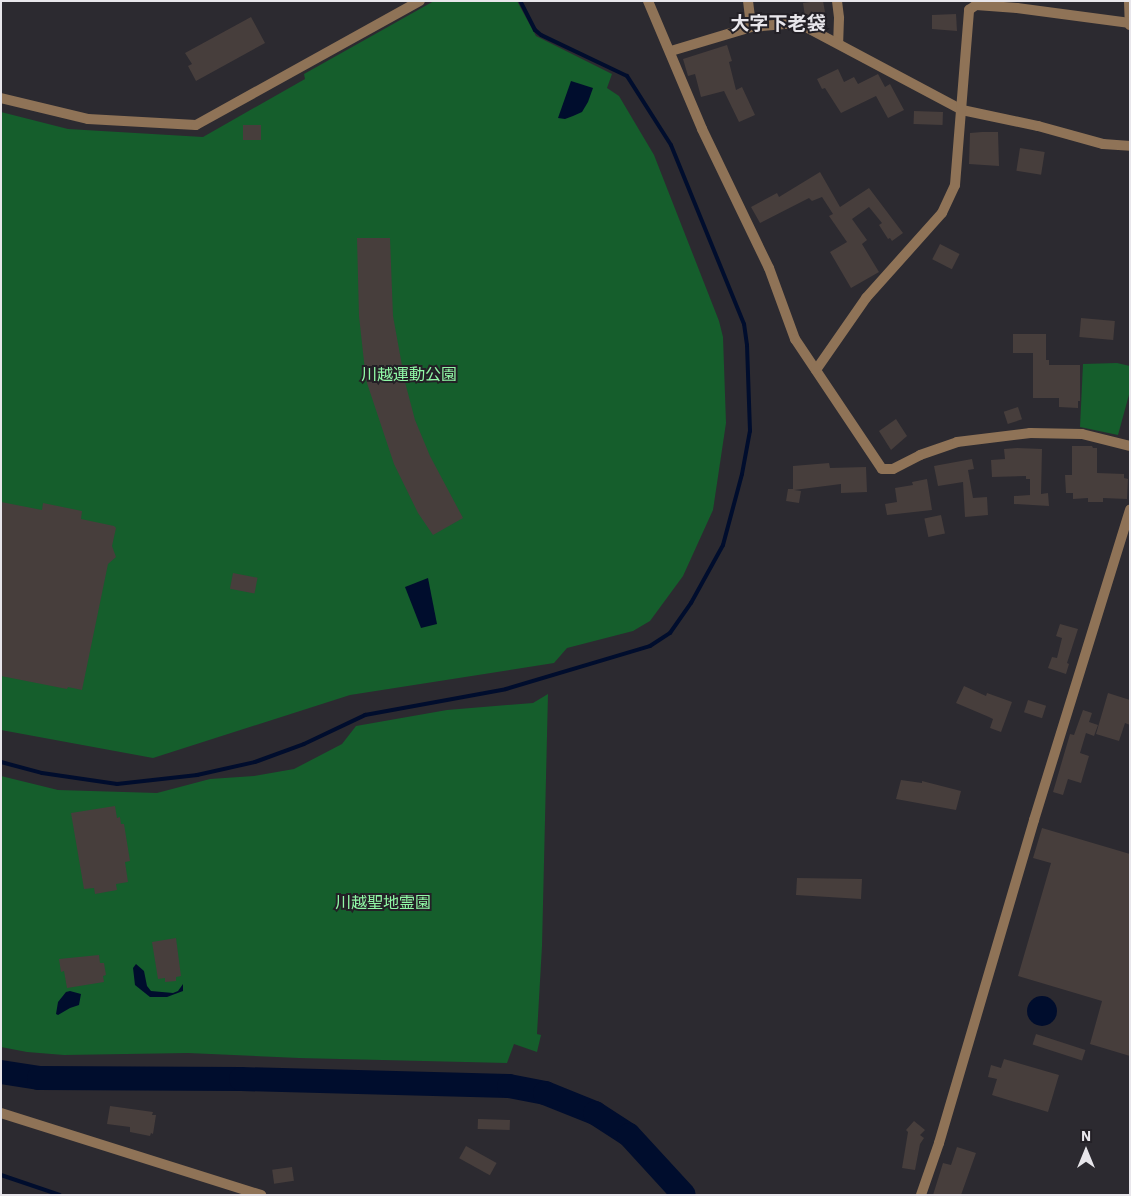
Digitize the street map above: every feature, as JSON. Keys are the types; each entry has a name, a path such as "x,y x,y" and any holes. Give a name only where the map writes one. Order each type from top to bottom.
{"street":[{"path":"1,98 88,119 196,126 420,1"},
{"path":"648,1 671,51 702,129 769,268 796,339 882,469 893,469 920,455 956,442 1030,433 1082,434 1130,446"},
{"path":"748,1 751,27"},
{"path":"837,1 839,18 838,43"},
{"path":"816,370 866,298 942,213 955,186 969,10 976,5 1017,8 1130,24 1129,1"},
{"path":"671,51 751,27 788,24 806,27 962,110 1038,126 1103,144 1130,146"},
{"path":"921,1195 947,1116 1034,820 1130,510"},
{"path":"1,1113 261,1195"}],"green space":[{"name":"川越運動公園","path":"434,1 517,1 536,36 612,74 607,88 619,96 654,155 719,321 723,337 726,423 713,510 683,576 650,621 633,631 567,648 554,663 350,695 153,758 1,730 1,112 68,129 203,137 305,79 304,74"},
{"path":"1117,363 1130,366 1130,391 1118,435 1080,427 1083,364"},
{"name":"川越聖地霊園","path":"548,694 542,946 537,1034 541,1035 537,1052 514,1044 507,1063 299,1058 188,1053 64,1055 27,1052 1,1047 1,776 58,790 157,793 210,779 254,776 294,769 342,744 356,726 447,710 533,703"}],"water":[{"path":"571,81 593,88 582,112 565,119 558,118"},
{"path":"428,578 437,624 421,628 405,587"},
{"path":"136,964 144,971 147,986 151,991 173,993 178,991 183,984 183,991 167,997 150,997 135,985 133,968"},
{"path":"70,991 81,994 79,1005 58,1015 56,1014 58,1002 66,992"},
{"path":"1042,996 1048,997 1056,1005 1056,1017 1048,1025 1042,1026 1036,1025 1028,1017 1027,1011 1028,1005 1036,997"}],"building":[{"path":"823,1 825,12 819,13 820,27 811,22 810,15 805,16 803,3"},
{"path":"956,14 957,31 932,29 932,15"},
{"path":"251,17 265,43 196,81 188,66 192,64 185,53"},
{"path":"727,45 732,61 729,62 736,90 742,87 755,115 739,122 724,91 701,97 695,74 688,76 683,59"},
{"path":"838,69 844,82 854,77 858,84 878,74 885,87 890,84 904,110 888,118 876,96 841,113 825,88 822,89 817,79"},
{"path":"914,111 943,112 943,125 914,124"},
{"path":"243,125 261,125 261,140 243,140"},
{"path":"998,132 999,166 969,164 970,133"},
{"path":"1020,148 1045,152 1041,175 1016,171"},
{"path":"820,172 840,207 869,188 903,233 892,241 890,238 888,239 879,225 882,223 869,207 852,219 867,240 862,244 879,272 851,288 830,252 847,242 829,216 833,214 822,197 812,201 809,198 760,223 751,207 777,193 779,197"},
{"path":"357,238 390,238 393,316 405,382 415,420 430,456 463,518 433,535 418,513 394,464 366,380 359,316"},
{"path":"940,244 960,254 952,269 932,259"},
{"path":"1081,318 1115,321 1113,340 1079,337"},
{"path":"1013,334 1046,334 1046,360 1049,360 1049,365 1080,365 1080,401 1078,401 1078,408 1059,407 1059,398 1033,398 1033,353 1013,353"},
{"path":"1018,407 1022,419 1008,424 1004,412"},
{"path":"896,419 907,436 891,450 879,431"},
{"path":"1072,446 1092,446 1097,448 1097,473 1124,474 1124,478 1128,479 1127,499 1103,498 1103,502 1088,502 1088,498 1073,499 1073,493 1066,493 1065,475 1072,475"},
{"path":"1004,449 1042,449 1041,494 1048,493 1049,506 1014,504 1014,496 1030,495 1030,479 1026,479 1026,476 992,477 991,460 1005,459"},
{"path":"972,459 974,469 968,470 973,498 987,497 988,515 965,517 963,482 938,486 934,466"},
{"path":"829,463 830,468 866,467 867,492 841,493 841,484 794,490 801,491 799,503 786,501 788,489 793,489 793,466"},
{"path":"927,479 932,510 887,515 885,504 897,502 895,488 913,485 912,482"},
{"path":"1,502 42,510 43,503 82,511 81,519 116,528 112,546 116,557 108,564 82,690 68,687 67,689 1,676"},
{"path":"941,515 945,534 928,537 924,519"},
{"path":"233,573 258,578 254,593 230,589"},
{"path":"1060,624 1078,629 1067,663 1069,664 1066,674 1048,668 1052,657 1057,658 1062,638 1056,636"},
{"path":"964,686 986,696 987,693 1012,702 1001,732 990,728 993,719 956,703"},
{"path":"1108,693 1130,700 1130,725 1125,723 1119,741 1096,734"},
{"path":"1028,700 1046,706 1042,718 1024,712"},
{"path":"1083,710 1092,713 1089,722 1098,725 1094,736 1086,733 1080,753 1089,756 1081,783 1068,779 1063,795 1053,792 1070,734 1074,735"},
{"path":"901,780 922,783 922,781 961,791 956,810 896,799"},
{"path":"115,806 117,818 120,817 121,824 124,824 130,861 125,862 128,882 116,884 117,890 95,894 94,888 84,889 71,813"},
{"path":"1042,828 1130,854 1130,1056 1090,1044 1102,1001 1018,976 1051,863 1033,858"},
{"path":"797,878 862,879 861,899 796,895"},
{"path":"176,938 181,976 176,977 176,981 165,982 165,978 158,979 152,942"},
{"path":"99,955 100,963 104,963 106,975 103,976 104,982 67,988 64,971 61,972 59,959"},
{"path":"1036,1034 1085,1050 1082,1061 1033,1044"},
{"path":"1004,1059 1059,1075 1048,1112 992,1095 997,1079 988,1077 991,1065 1001,1068"},
{"path":"110,1106 153,1112 152,1115 156,1115 153,1134 151,1133 150,1136 130,1132 130,1127 107,1124"},
{"path":"478,1119 510,1120 510,1130 478,1129"},
{"path":"914,1121 925,1130 920,1135 924,1138 920,1144 915,1170 902,1168 908,1132 906,1130"},
{"path":"466,1146 497,1163 490,1175 459,1158"},
{"path":"957,1147 976,1153 961,1195 933,1195 943,1163 951,1165"},
{"path":"292,1167 294,1181 274,1184 272,1170"}],"waterway":[{"path":"1,762 42,773 117,784 197,775 255,762 304,744 365,715 506,689 650,646 670,633 691,603 723,545 742,474 750,431 747,345 744,324 671,145 627,76 541,35 535,30 520,1"},
{"path":"1,1072 39,1078 241,1079 509,1086 545,1093 595,1113 629,1135 684,1195"},
{"path":"1,1175 60,1195"}],"district":[{"name":"大字下老袋","path":"778,24"}]}
